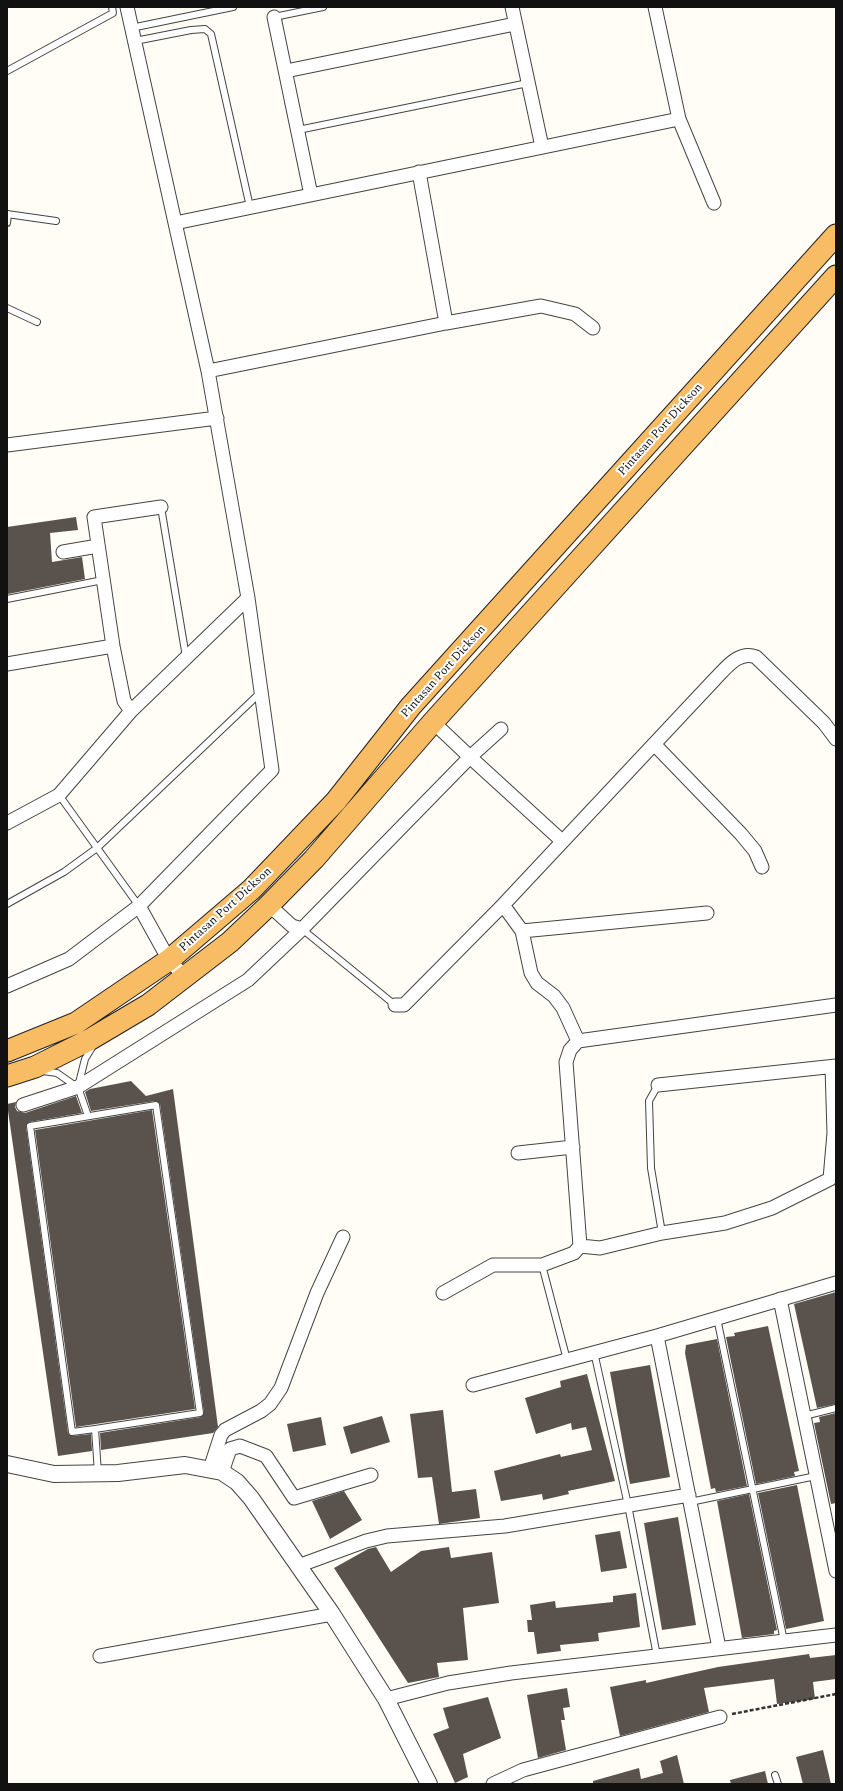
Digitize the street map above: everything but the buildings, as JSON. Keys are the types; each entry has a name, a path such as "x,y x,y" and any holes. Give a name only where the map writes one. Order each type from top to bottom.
{"highway":[{"name":"Pintasan Port Dickson","path":"7,1051 76,1023 169,960 252,889 336,801 412,706 836,235"},
{"name":"Pintasan Port Dickson","path":"14,1074 35,1067 89,1040 148,1005 186,978 230,942 269,905 314,859 433,722 836,276"},
{"path":"433,722 427,713 428,702 473,640"},
{"path":"336,801 367,776 412,725 422,720 433,722"}],"street":[{"path":"7,986 69,959 139,906 272,770 260,693 248,598 217,418 208,371 127,7"},
{"path":"512,7 542,147"},
{"path":"655,7 679,119 714,203"},
{"path":"274,17 311,195"},
{"path":"286,71 516,24"},
{"path":"175,223 679,119"},
{"path":"420,172 446,323"},
{"path":"208,371 446,323 540,306 574,314 593,328"},
{"path":"7,445 217,418"},
{"path":"131,711 124,701 113,646 94,517 160,507"},
{"path":"63,552 98,546"},
{"path":"7,823 59,795 131,711 248,598"},
{"path":"7,664 113,646"},
{"path":"395,1005 404,1005 503,905 562,840 733,662 743,656 752,655 756,657 824,723 836,739"},
{"path":"433,722 562,840"},
{"path":"22,1105 78,1088 248,980 302,929 470,757 501,729"},
{"path":"654,744 742,834 755,851 762,867"},
{"path":"269,905 292,926 302,929"},
{"path":"503,905 522,931 530,973 537,983 554,996 563,1008 578,1041"},
{"path":"139,906 169,960 186,978"},
{"path":"522,931 707,913"},
{"path":"443,1293 493,1265 542,1265 574,1253 580,1246 566,1062 570,1050 578,1041 836,1005"},
{"path":"580,1246 600,1248 662,1233 725,1223 772,1208 830,1179 834,1133 834,1067 658,1085"},
{"path":"518,1153 573,1147"},
{"path":"216,1471 219,1440 225,1430 261,1411 270,1404 281,1388 318,1292 343,1236"},
{"path":"473,1385 657,1336 836,1283"},
{"path":"780,1299 836,1571"},
{"path":"657,1336 719,1648"},
{"path":"216,1471 230,1449 240,1446 266,1456 294,1498 371,1475"},
{"path":"7,1464 54,1474 98,1474 185,1465 216,1471 237,1482 251,1498 332,1614 386,1699 429,1784"},
{"path":"298,1566 366,1541 387,1536 505,1526 628,1505 690,1498"},
{"path":"100,1656 332,1614"},
{"path":"386,1699 448,1684 511,1673 836,1635"},
{"path":"493,1784 523,1770 720,1717"}],"lane":[{"path":"7,71 112,13 112,7"},
{"path":"132,28 233,7"},
{"path":"274,17 323,7"},
{"path":"135,41 191,30 205,29 211,34 250,207"},
{"path":"298,130 528,82"},
{"path":"7,223 7,214 56,221"},
{"path":"7,308 38,322"},
{"path":"160,507 187,658"},
{"path":"7,599 103,580"},
{"path":"7,904 64,872 98,848 260,693"},
{"path":"59,795 139,906"},
{"path":"302,929 395,1005"},
{"path":"88,1116 78,1088 85,1059 94,1045 121,1021"},
{"path":"14,1074 47,1070 56,1073 78,1088"},
{"path":"658,1085 649,1101 651,1168 662,1233"},
{"path":"156,1105 200,1413 95,1429 72,1432 30,1126 156,1105"},
{"path":"542,1265 567,1360"},
{"path":"717,1317 784,1641"},
{"path":"594,1352 628,1505 658,1656"},
{"path":"804,1416 836,1408"},
{"path":"95,1429 98,1474"},
{"path":"690,1498 753,1489 816,1476"},
{"path":"776,1775 778,1784"}],"path":[{"path":"720,1717 836,1694"}]}
